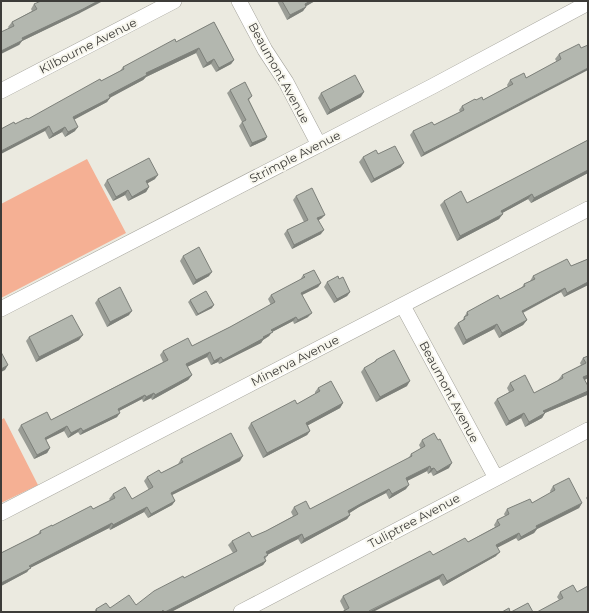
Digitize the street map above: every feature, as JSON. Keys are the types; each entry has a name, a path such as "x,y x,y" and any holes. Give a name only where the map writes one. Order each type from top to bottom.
{"street":[{"name":"Kilbourne Avenue","path":"1,91 174,1"},
{"name":"Beaumont Avenue","path":"239,1 265,50 286,82 319,145"},
{"name":"Strimple Avenue","path":"1,309 319,145 588,3"},
{"name":"Minerva Avenue","path":"1,513 588,209"},
{"name":"Beaumont Avenue","path":"402,306 496,478"},
{"name":"Tuliptree Avenue","path":"241,612 588,430"}],"shaded area":[{"path":"87,159 126,233 1,298 1,204"},
{"path":"4,418 38,485 1,503 1,420"}],"building":[{"path":"41,1 98,1 22,38 23,40 1,51 1,32 14,26 12,22 37,9 34,4"},
{"path":"282,1 310,1 305,4 306,7 290,15"},
{"path":"214,22 234,60 219,68 214,59 207,63 199,48 146,73 147,75 109,95 110,98 73,117 78,127 68,132 65,127 53,134 49,126 1,151 1,129 14,122 15,124 27,118 28,119 100,79 101,81 124,69 123,67 175,39 176,42"},
{"path":"579,44 581,48 588,45 588,68 424,153 413,131 432,122 434,125 464,110 462,106 482,97 483,100 513,84 510,80 524,73 526,78 561,59 559,54"},
{"path":"355,75 364,92 330,110 321,93"},
{"path":"245,82 252,96 248,99 267,137 252,143 242,122 246,120 230,90"},
{"path":"588,140 588,170 534,198 532,194 501,211 503,214 460,236 444,201 461,191 467,203"},
{"path":"395,146 404,163 374,179 363,157 376,150 378,154"},
{"path":"149,158 158,175 146,181 149,187 132,197 128,190 116,197 107,180"},
{"path":"312,188 325,215 317,218 324,230 294,245 287,230 308,220 296,196"},
{"path":"199,247 212,272 196,280 183,256"},
{"path":"567,259 571,266 588,259 588,282 567,293 565,288 522,311 527,320 502,333 497,324 466,340 458,323 465,319 464,317 468,315 467,312 498,295 500,299 525,286 524,284 535,279 533,276"},
{"path":"314,270 321,283 301,293 312,313 298,320 296,317 271,330 273,332 263,337 264,338 223,360 221,357 214,361 210,352 186,364 192,375 155,395 154,393 146,397 145,395 118,409 120,413 83,431 81,428 71,433 67,426 45,438 50,448 37,455 21,425 47,412 51,420 168,360 163,351 188,338 192,346 230,327 275,302 271,295 305,277 303,275"},
{"path":"338,276 339,279 343,277 350,292 337,299 327,282"},
{"path":"120,287 132,311 110,322 98,299"},
{"path":"206,291 214,305 198,314 190,300"},
{"path":"72,315 83,335 39,357 29,337"},
{"path":"394,350 410,381 380,397 364,368"},
{"path":"1,352 8,365 1,369"},
{"path":"588,356 588,375 583,377 588,386 588,391 543,411 545,413 529,422 524,413 509,421 497,399 514,390 510,383 525,375 534,393 563,378 562,375 586,363 583,358"},
{"path":"331,381 343,403 306,423 310,431 267,453 251,423 295,400 297,404 320,391 318,388"},
{"path":"231,433 243,456 171,493 175,501 151,514 147,507 113,525 112,523 29,566 31,568 1,583 1,553 41,533 40,531 91,506 93,509 115,498 113,494 125,487 132,499 153,487 147,477 159,470 161,473 183,462 181,459"},
{"path":"434,433 438,440 440,439 452,463 437,472 434,468 431,469 430,466 406,478 409,485 392,494 389,489 348,511 350,515 304,539 302,534 266,552 268,555 264,557 266,561 165,612 163,610 161,612 97,612 96,609 106,603 110,608 129,595 136,605 154,591 183,576 184,578 237,551 232,541 249,532 252,537 298,514 294,507 306,501 310,509 412,456 411,454 425,446 422,440"},
{"path":"569,478 582,503 536,526 537,528 521,537 519,533 496,545 500,552 447,581 443,574 369,612 342,612 349,608 343,596 430,551 433,555 465,538 468,542 500,525 497,520 509,514 507,509 530,499 532,503 555,490 553,486"},
{"path":"573,585 577,592 588,586 588,612 537,612 563,598 560,592"},
{"path":"528,603 533,612 511,612"},
{"path":"509,608 510,612 502,612"}]}
